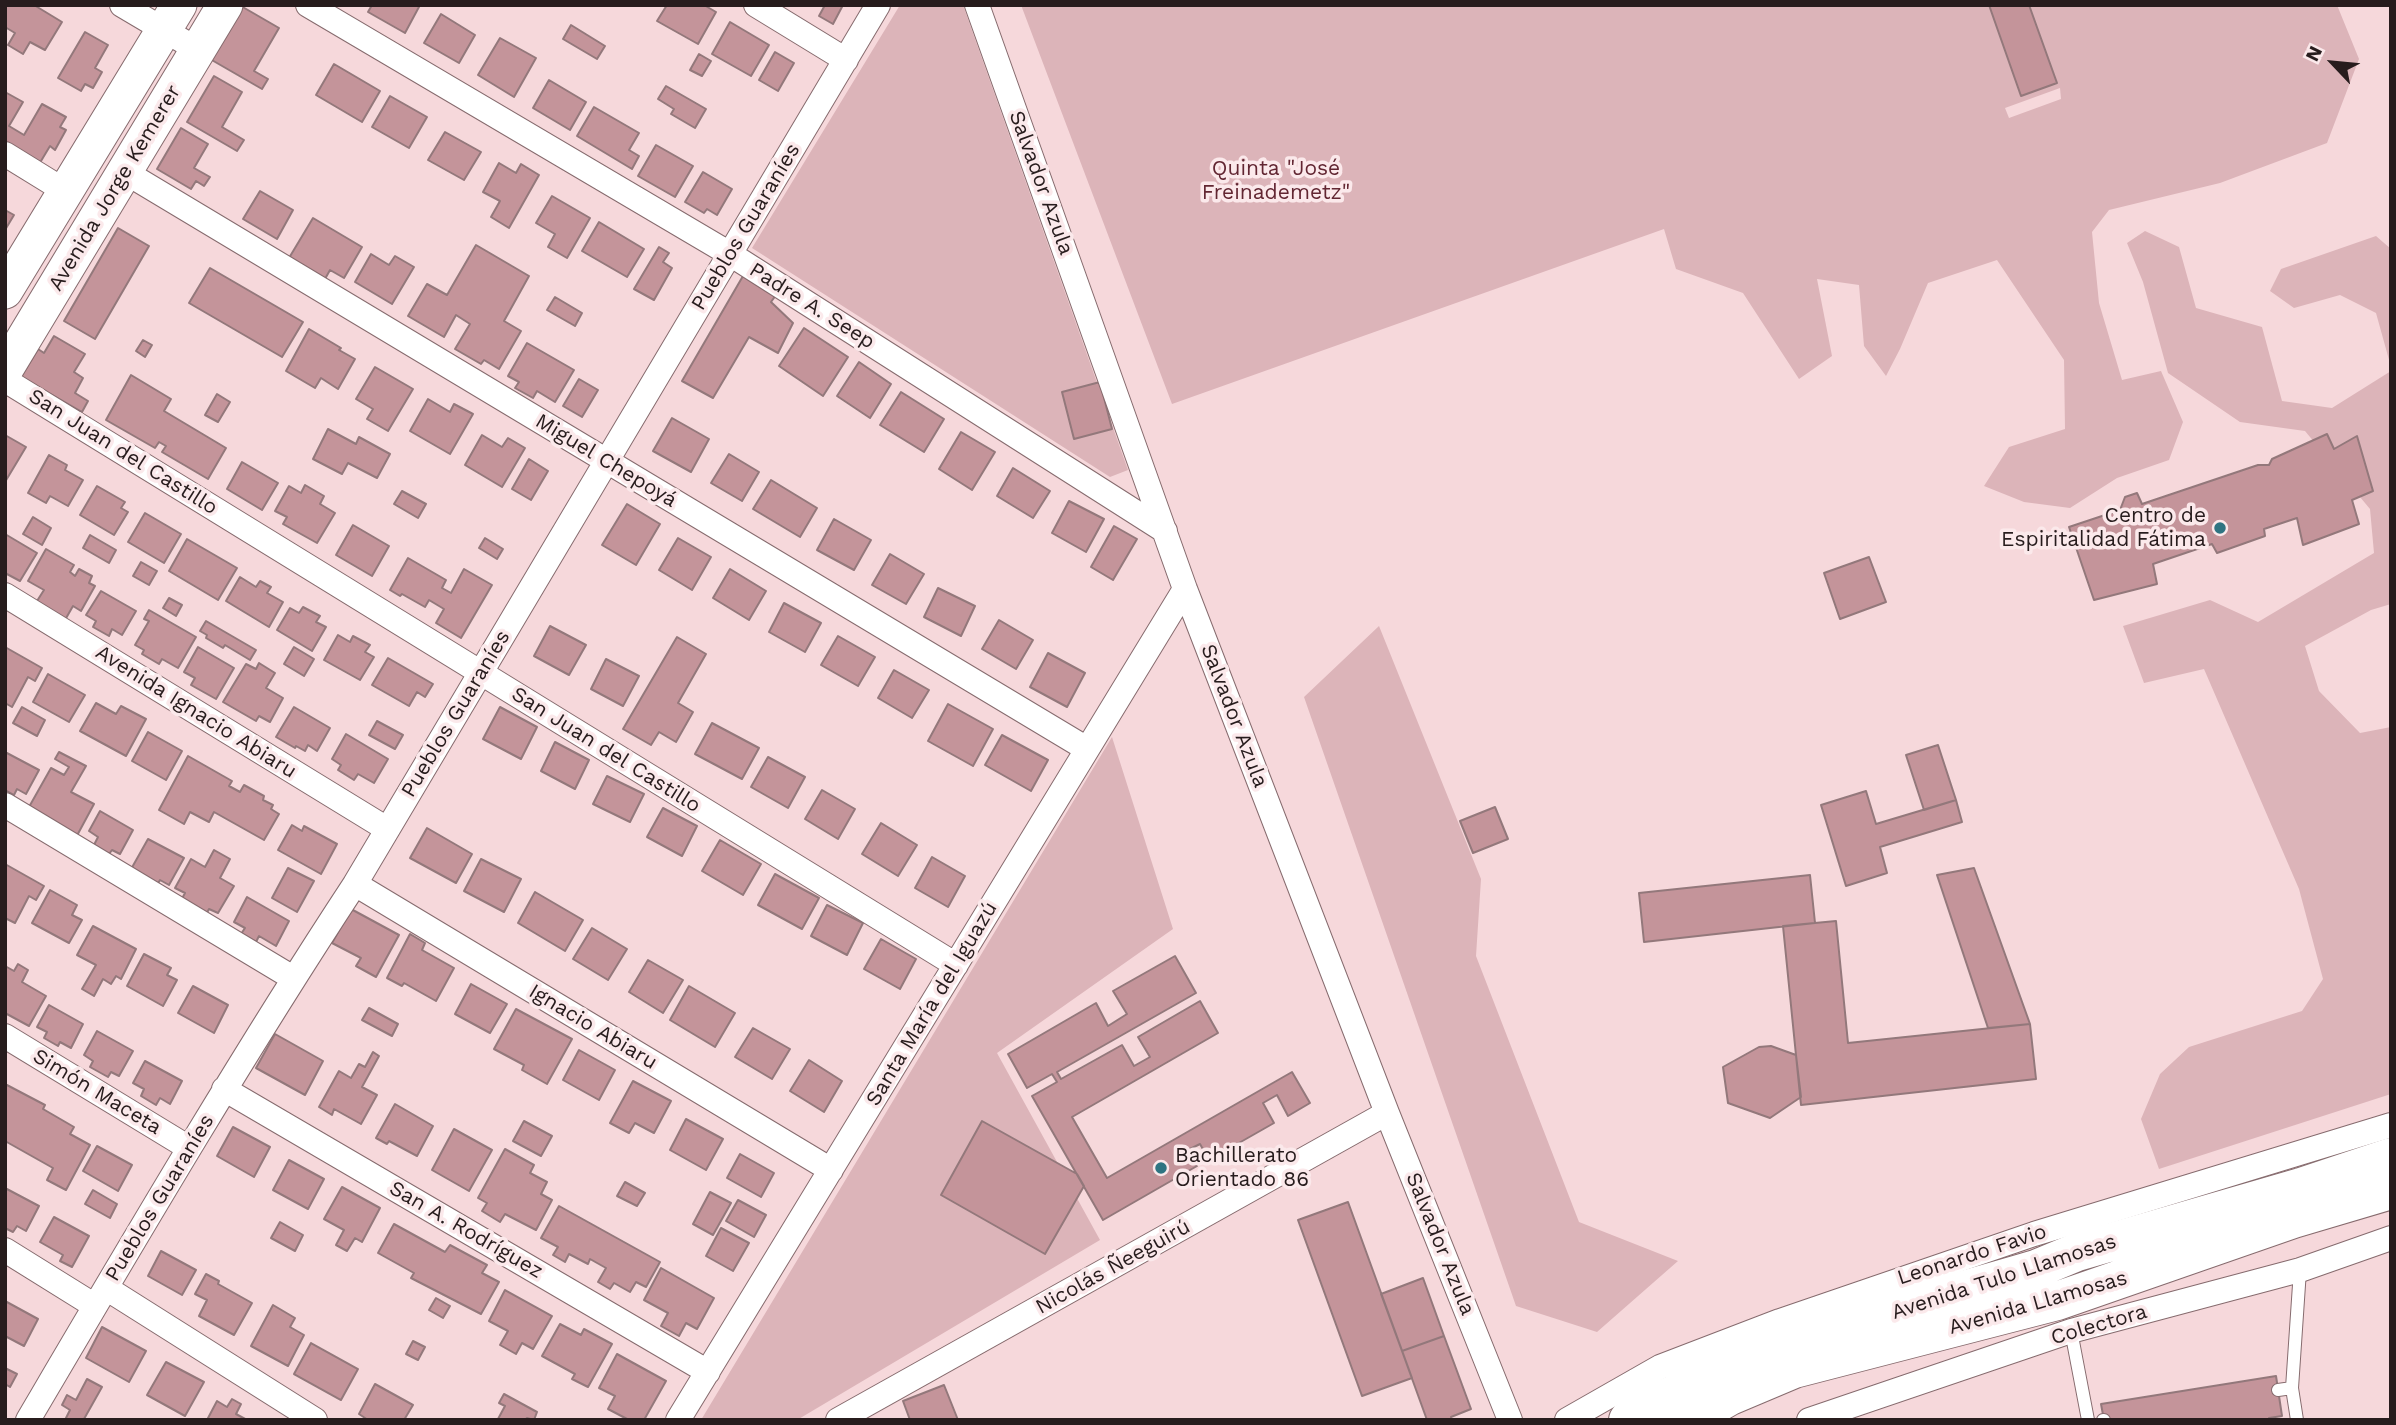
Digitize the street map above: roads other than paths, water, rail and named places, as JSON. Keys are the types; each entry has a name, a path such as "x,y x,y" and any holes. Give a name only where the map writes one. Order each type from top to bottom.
{"highway":[{"name":"Avenida Tulo Llamosas","path":"1628,1420 1667,1395 1775,1348 2036,1269 2072,1238 2301,1187 2391,1157"},
{"name":"Avenida Llamosas","path":"1688,1420 1730,1396 1794,1369 2057,1301 2293,1219 2391,1190"}],"main road":[{"name":"Avenida Jorge Kemerer","path":"5,370 225,5"},
{"name":"Avenida Jorge Kemerer","path":"5,291 171,18"}],"street":[{"path":"122,5 171,18 198,51"},
{"name":"Padre A. Seep","path":"308,5 730,254 1165,531"},
{"path":"756,5 846,60"},
{"name":"Pueblos Guaraníes","path":"28,1420 188,1148 293,978 355,884 878,5"},
{"name":"Salvador Azula","path":"977,5 1185,589 1387,1113 1510,1420"},
{"path":"5,154 65,191"},
{"name":"Miguel Chepoyá","path":"125,172 1087,749"},
{"name":"San Juan del Castillo","path":"5,380 956,965"},
{"name":"Santa María del Iguazú","path":"678,1420 1185,589"},
{"name":"Avenida Ignacio Abiaru","path":"5,594 387,829"},
{"path":"5,804 293,978"},
{"name":"Ignacio Abiaru","path":"355,884 831,1170"},
{"name":"Simón Maceta","path":"5,1036 188,1148"},
{"name":"San A. Rodríguez","path":"225,1089 708,1371"},
{"name":"Nicolás Ñeeguirú","path":"838,1420 1387,1113"},
{"name":"Leonardo Favio","path":"1567,1420 1660,1367 1780,1321 1948,1262 2072,1238 2391,1125"},
{"name":"Colectora","path":"1809,1420 2071,1331 2300,1270 2391,1238"},
{"path":"5,1250 101,1297 315,1420"}],"lane":[{"path":"2297,1420 2292,1388 2300,1270"},
{"path":"2071,1331 2088,1420"},
{"path":"2278,1390 2292,1388"}],"place":[{"name":"Centro de Espiritalidad Fátima","path":"2220,528"},
{"name":"Bachillerato Orientado 86","path":"1161,1168"}],"park label":[{"name":"Quinta \"José Freinademetz\"","path":"1276,181"}]}
